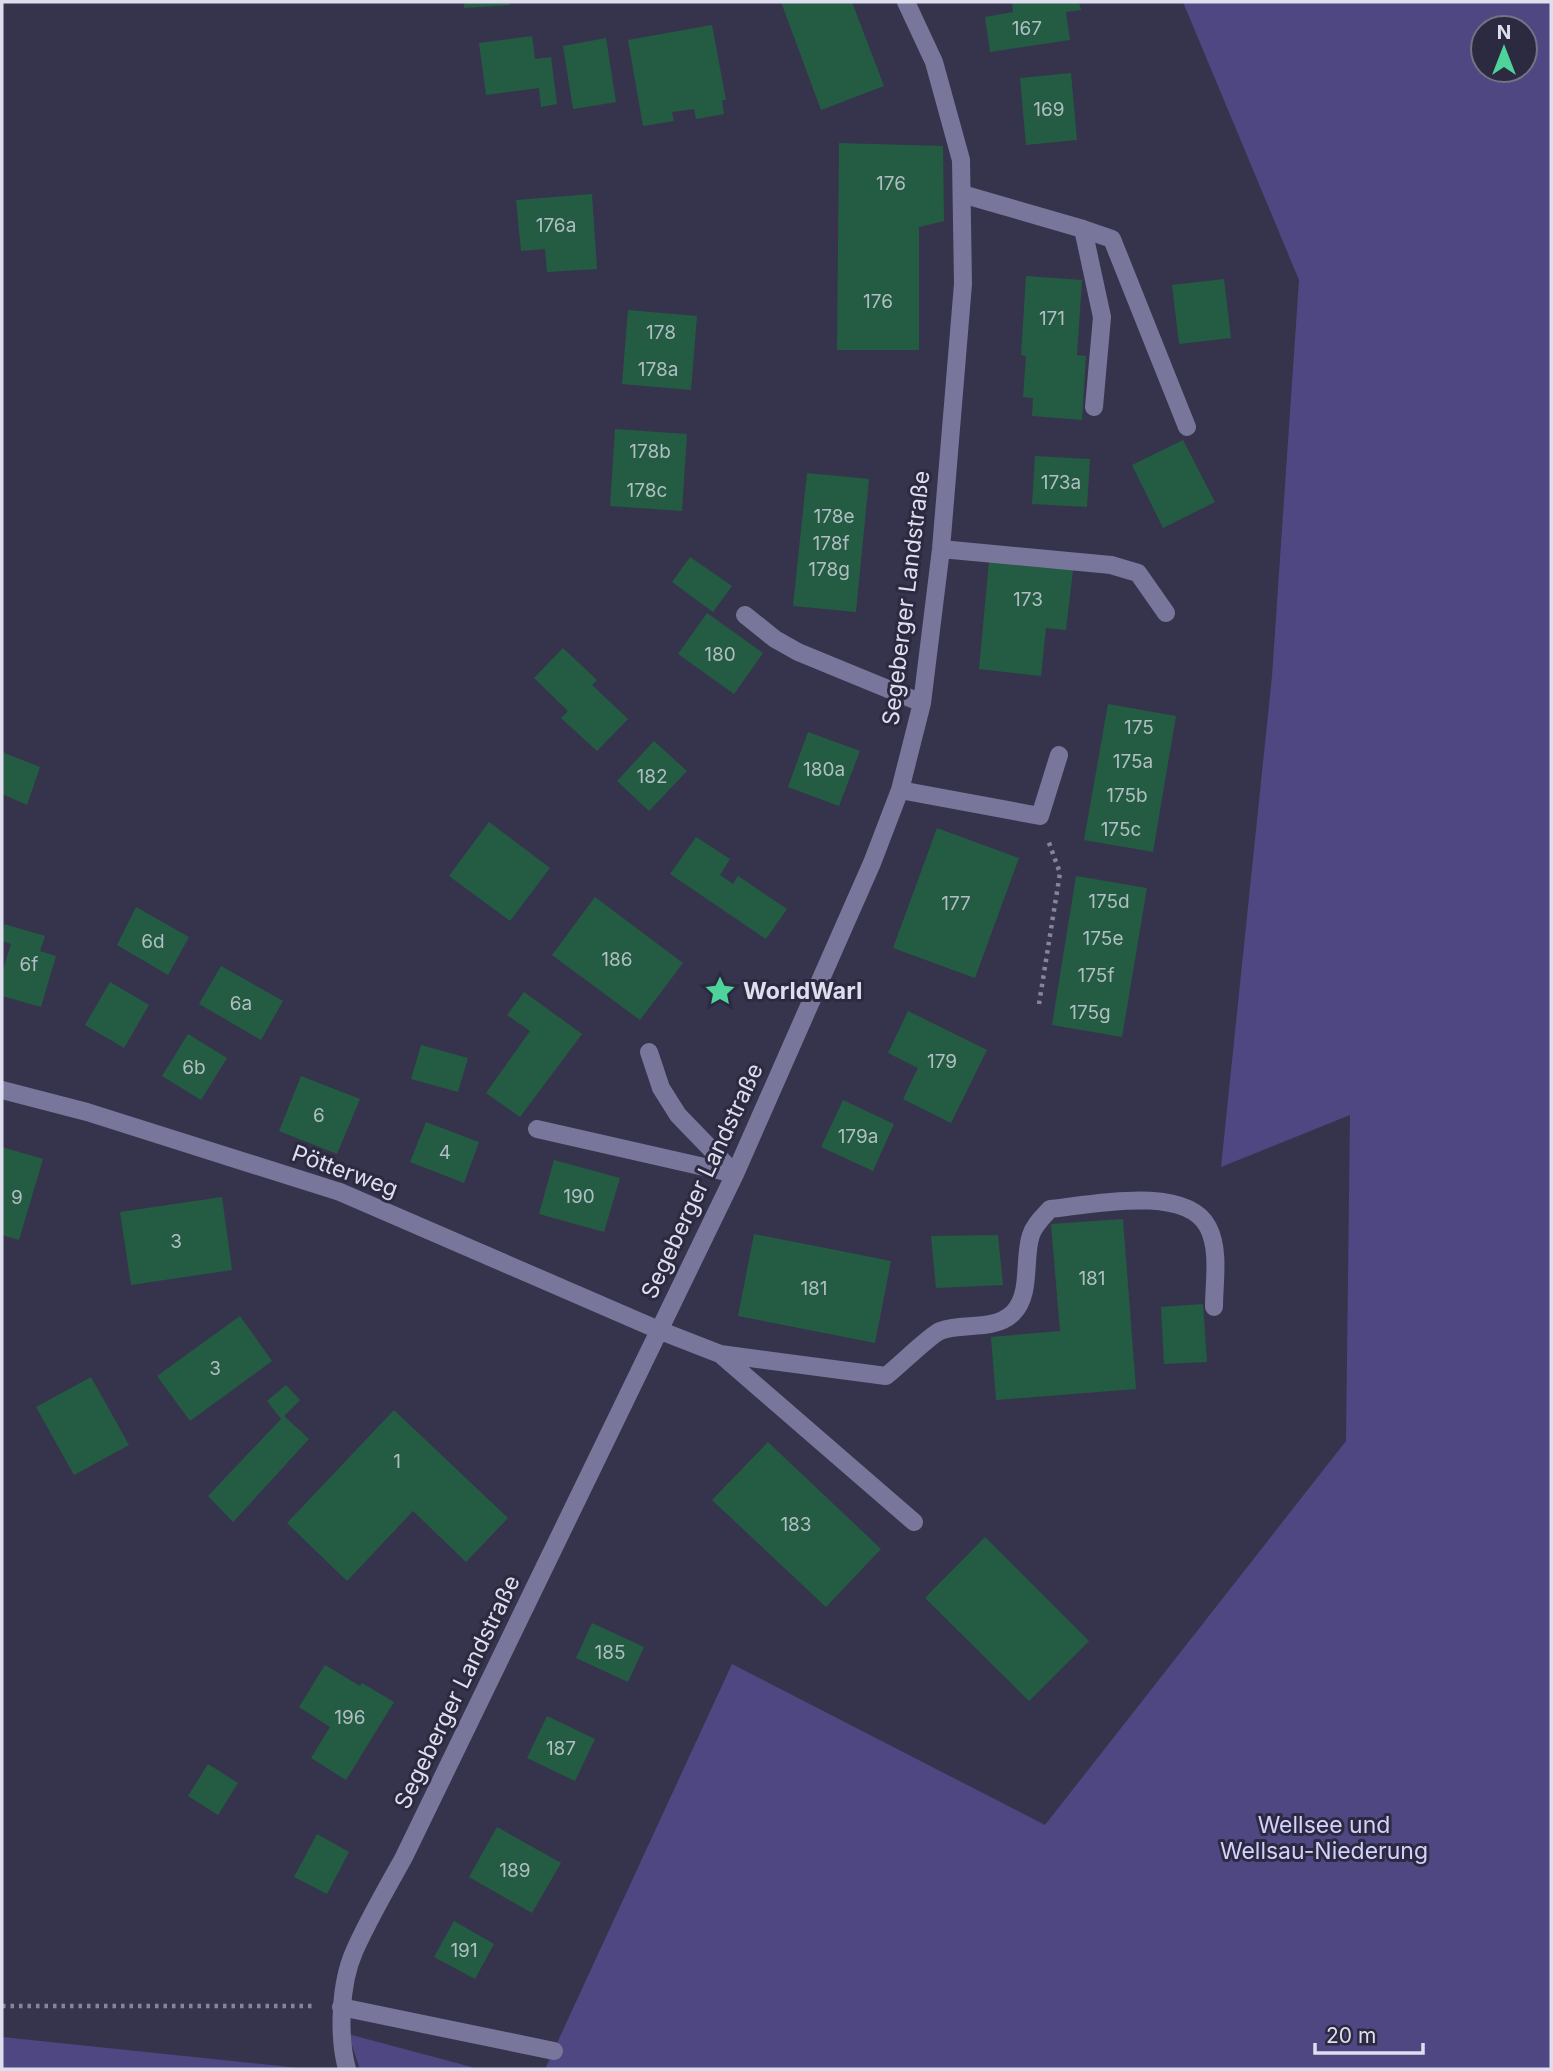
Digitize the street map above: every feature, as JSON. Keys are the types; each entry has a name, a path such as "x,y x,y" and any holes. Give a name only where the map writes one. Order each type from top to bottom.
{"street":[{"name":"Segeberger Landstraße","path":"347,2069 343,2055 341,2007 353,1954 404,1857 735,1174 872,863 900,790 922,703 941,549 963,284 961,160 934,62 906,2"},
{"path":"962,194 1112,239 1187,427"},
{"path":"1083,229 1102,317 1094,407"},
{"path":"941,549 1111,565 1138,573 1166,613"},
{"path":"745,615 775,639 798,652 922,703"},
{"path":"900,790 1040,816 1059,755"},
{"path":"649,1052 661,1088 678,1115 735,1174"},
{"name":"Pötterweg","path":"2,1090 87,1112 340,1192 661,1331 720,1353"},
{"path":"537,1129 735,1174"},
{"path":"720,1353 886,1376 940,1331 990,1324 1004,1319 1014,1311 1021,1298 1027,1273 1030,1237 1050,1209 1153,1200 1187,1207 1207,1224 1212,1235 1215,1251 1214,1307"},
{"path":"720,1353 914,1522"},
{"path":"341,2007 554,2051"}],"path":[{"path":"1039,1004 1060,873 1040,816"},
{"path":"2,2006 341,2007"}],"green space":[{"name":"Wellsee und Wellsau-Niederung","path":"1183,2 1551,2 1551,2069 545,2069 732,1664 1045,1825 1346,1441 1350,1115 1221,1167 1272,676 1299,280"},
{"path":"348,2034 479,2069 360,2069"},
{"path":"2,2037 300,2068 300,2069 2,2069"}],"building":[{"path":"464,2 510,2 510,5 464,8"},
{"path":"781,2 852,2 884,86 821,110"},
{"path":"1012,2 1079,2 1081,10 1066,12 1070,40 990,52 985,17 1013,12"},
{"path":"712,25 726,100 722,100 724,114 696,119 694,109 672,112 674,121 643,126 628,40"},
{"path":"532,36 535,59 551,57 557,104 541,107 539,88 486,95 479,43"},
{"path":"606,38 616,102 573,109 563,46"},
{"path":"1071,73 1077,140 1026,145 1020,78"},
{"path":"839,143 943,146 944,221 919,227 919,350 837,350"},
{"path":"592,194 597,269 547,272 545,249 521,251 516,200"},
{"path":"1026,276 1082,280 1077,355 1086,356 1082,420 1032,416 1033,398 1023,397 1026,356 1021,355"},
{"path":"1224,279 1231,338 1179,344 1172,285"},
{"path":"628,310 697,316 691,390 622,384"},
{"path":"615,429 687,434 682,511 610,506"},
{"path":"1183,440 1215,502 1163,528 1132,465"},
{"path":"1035,456 1090,459 1087,507 1032,504"},
{"path":"807,473 869,479 856,612 793,606"},
{"path":"690,557 732,586 713,612 672,582"},
{"path":"989,561 1073,570 1066,630 1046,628 1041,676 979,669"},
{"path":"707,613 763,653 734,694 678,654"},
{"path":"563,648 597,680 592,685 628,719 597,751 561,718 568,711 534,678"},
{"path":"1108,704 1176,716 1153,852 1084,840"},
{"path":"808,732 860,751 839,806 788,787"},
{"path":"654,741 687,771 649,811 617,781"},
{"path":"2,752 40,767 27,805 2,794"},
{"path":"489,822 550,868 510,921 449,876"},
{"path":"937,828 1019,858 975,978 893,948"},
{"path":"696,837 730,859 720,875 733,884 738,876 787,909 766,939 670,874"},
{"path":"1076,876 1147,888 1122,1037 1052,1025"},
{"path":"595,897 683,963 640,1020 552,955"},
{"path":"136,907 189,937 168,975 117,945"},
{"path":"4,924 45,936 40,951 56,956 41,1007 2,996 2,973 11,944 2,941"},
{"path":"221,966 283,1001 261,1040 199,1004"},
{"path":"110,982 149,1005 124,1048 85,1025"},
{"path":"524,992 582,1034 520,1117 486,1093 530,1031 507,1015"},
{"path":"908,1011 987,1050 951,1123 903,1099 918,1068 888,1053"},
{"path":"188,1034 227,1058 201,1100 162,1076"},
{"path":"421,1045 468,1058 458,1092 411,1079"},
{"path":"301,1076 360,1099 337,1154 279,1131"},
{"path":"843,1100 894,1124 873,1171 821,1147"},
{"path":"426,1122 479,1142 464,1183 410,1162"},
{"path":"2,1147 43,1159 19,1240 2,1235"},
{"path":"554,1160 620,1178 604,1232 539,1214"},
{"path":"222,1197 232,1270 131,1285 120,1212"},
{"path":"1123,1219 1136,1389 996,1400 991,1337 1060,1331 1051,1224"},
{"path":"754,1234 891,1261 875,1343 738,1316"},
{"path":"998,1235 1003,1285 936,1288 931,1236"},
{"path":"1203,1304 1207,1362 1164,1364 1161,1307"},
{"path":"240,1316 272,1361 190,1421 157,1376"},
{"path":"91,1377 129,1445 74,1475 36,1407"},
{"path":"286,1385 300,1400 284,1416 309,1439 233,1522 208,1496 281,1419 267,1401"},
{"path":"394,1410 508,1518 466,1562 413,1511 347,1581 287,1523"},
{"path":"768,1442 881,1549 826,1607 712,1500"},
{"path":"985,1537 1089,1641 1029,1701 925,1598"},
{"path":"592,1623 644,1647 628,1682 576,1658"},
{"path":"325,1665 394,1702 346,1780 311,1758 330,1727 299,1707"},
{"path":"547,1716 595,1739 575,1781 527,1758"},
{"path":"208,1764 238,1783 218,1815 188,1796"},
{"path":"497,1827 561,1863 532,1913 469,1877"},
{"path":"317,1834 349,1852 327,1894 294,1877"},
{"path":"454,1921 494,1944 475,1979 434,1957"}],"place":[{"name":"WorldWarI","path":"720,991"}]}
